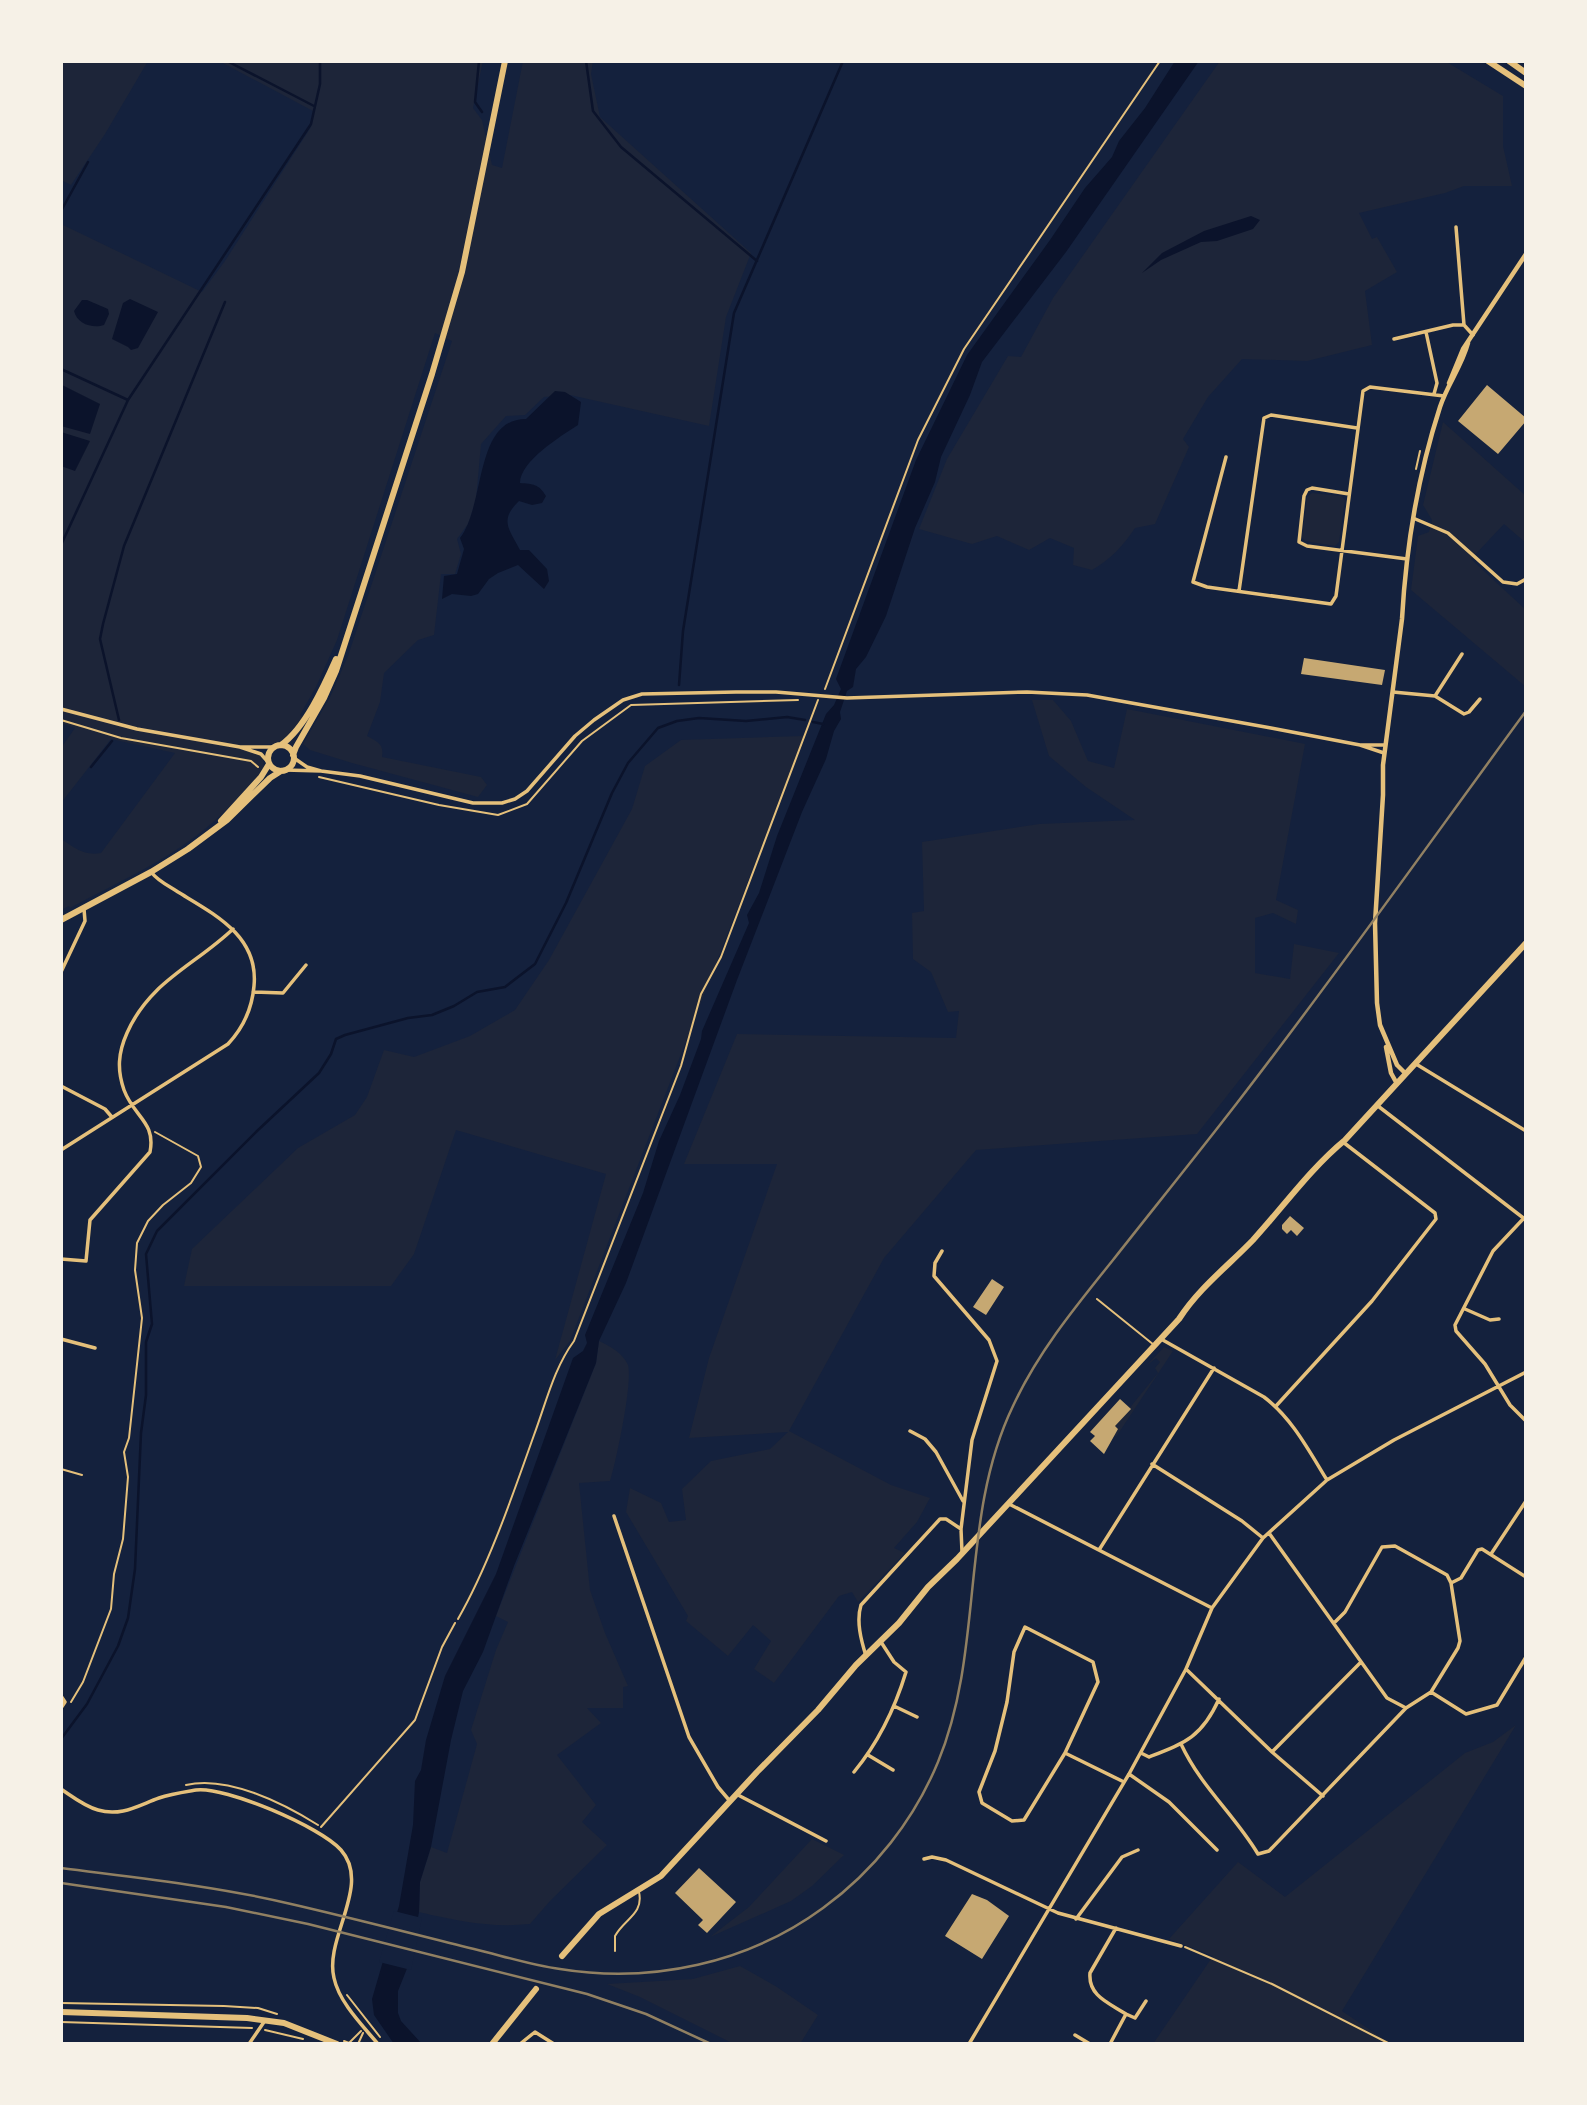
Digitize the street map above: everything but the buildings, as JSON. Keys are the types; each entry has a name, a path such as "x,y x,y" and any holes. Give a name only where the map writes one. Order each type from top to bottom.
{"main road":[{"path":"61,920 151,872 210,833 291,765 296,747 328,690 462,272 505,61"},
{"path":"1488,61 1526,86"},
{"path":"1509,61 1526,73"},
{"path":"210,833 254,786 269,763 269,753 296,730 318,696 352,618"},
{"path":"277,746 289,748 293,757"},
{"path":"269,763 274,769 283,770"},
{"path":"562,1956 599,1914 661,1876 881,1642 928,1587 941,1577 1161,1339 1190,1303 1271,1220 1286,1199 1343,1142 1526,943"},
{"path":"492,2044 536,1989"},
{"path":"61,2012 265,2020 303,2029 337,2044"}],"street":[{"path":"1456,227 1464,325 1473,335"},
{"path":"1396,1082 1391,1073 1377,1003 1375,923 1384,754 1413,518 1429,448 1449,384 1457,372 1468,343 1526,254"},
{"path":"1394,339 1453,325 1464,325"},
{"path":"1426,332 1437,383 1434,395"},
{"path":"1226,457 1193,582 1207,587 1331,604 1335,600 1362,394 1367,387 1444,396"},
{"path":"1240,591 1264,418 1271,415 1357,428"},
{"path":"1349,494 1312,488 1307,490 1298,536 1301,544 1408,559"},
{"path":"1413,518 1448,533 1503,582 1517,584 1526,579"},
{"path":"1435,696 1462,654"},
{"path":"283,770 360,776 473,803 502,803 527,791 586,726 632,697 642,694 736,692 847,698 1013,692 1087,695 1360,745 1384,754"},
{"path":"1393,692 1435,696 1464,714 1480,699"},
{"path":"61,709 137,729 240,747 261,754 269,763"},
{"path":"1360,745 1385,745"},
{"path":"240,747 277,746"},
{"path":"293,757 307,767 321,771"},
{"path":"61,1150 228,1044 247,1017 253,992 254,971 247,949 233,929 151,872"},
{"path":"61,972 85,921 86,913 83,908"},
{"path":"61,1259 86,1261 90,1220 150,1152 150,1130 131,1105 118,1069 120,1048 132,1020 158,987 233,929"},
{"path":"253,992 283,993 306,965"},
{"path":"1386,1042 1397,1065 1405,1073"},
{"path":"1414,1063 1526,1130"},
{"path":"61,1086 105,1109 111,1116"},
{"path":"1376,1105 1525,1219 1493,1251 1455,1325 1456,1331 1485,1364 1510,1405 1526,1420"},
{"path":"1276,1406 1372,1301 1436,1219 1435,1213 1343,1142"},
{"path":"942,1251 935,1263 934,1276 989,1340 997,1361 972,1440 961,1529 962,1552"},
{"path":"1465,1309 1490,1320 1499,1320"},
{"path":"61,1339 95,1348"},
{"path":"1161,1339 1276,1406 1327,1480"},
{"path":"1099,1550 1214,1368"},
{"path":"969,2044 1141,1753 1186,1669 1212,1608 1263,1538 1327,1480 1394,1440 1526,1372"},
{"path":"910,1431 925,1439 936,1452 964,1503"},
{"path":"1152,1464 1242,1521 1263,1538"},
{"path":"1491,1554 1526,1501"},
{"path":"1007,1503 1212,1608"},
{"path":"614,1516 689,1737 718,1787 730,1801"},
{"path":"866,1656 861,1634 861,1605 940,1519 946,1519 961,1529"},
{"path":"1269,1532 1387,1698 1406,1708"},
{"path":"1181,1744 1191,1766 1242,1827 1258,1854 1269,1851 1406,1708 1431,1692 1460,1641 1451,1583 1447,1575 1395,1546 1382,1547 1345,1612 1334,1623"},
{"path":"1451,1583 1461,1578 1478,1550 1482,1549 1525,1575"},
{"path":"1025,1628 1093,1662 1098,1682 1065,1753 1024,1820 1012,1821 982,1803 979,1798 995,1751 1007,1702 1014,1652 1025,1628"},
{"path":"854,1772 868,1755 894,1706 906,1672 894,1662 881,1642"},
{"path":"1431,1692 1466,1714 1497,1704 1526,1657"},
{"path":"1272,1752 1361,1661"},
{"path":"1186,1669 1272,1752 1323,1796"},
{"path":"61,1696 63,1706"},
{"path":"1141,1753 1149,1757 1181,1744 1204,1726 1219,1699"},
{"path":"894,1706 917,1717"},
{"path":"1065,1753 1124,1782"},
{"path":"868,1755 893,1770"},
{"path":"1129,1774 1169,1802 1217,1850"},
{"path":"61,1789 94,1809 113,1812 130,1810 162,1797 210,1790 265,1807 331,1841 346,1858 352,1882 333,1958 333,1976 340,1993 378,2044"},
{"path":"737,1794 825,1841"},
{"path":"1076,1919 1122,1857 1138,1850"},
{"path":"924,1859 932,1857 946,1860 1047,1909 1076,1919 1181,1946"},
{"path":"1116,1928 1090,1973 1089,1981 1093,1993 1135,2018 1146,2001"},
{"path":"1110,2044 1126,2014"},
{"path":"249,2044 265,2020"},
{"path":"520,2044 532,2032 538,2032 554,2044"},
{"path":"370,2044 371,2035"},
{"path":"1075,2035 1090,2044"}],"lane":[{"path":"1097,1299 1155,1345"},
{"path":"321,1827 415,1720 442,1647 456,1623"},
{"path":"615,1951 614,1940 617,1932 639,1907 639,1890"}],"path":[{"path":"456,1623 479,1577 563,1357 574,1341 612,1245 681,1066 701,994 722,957 918,440 964,349 1160,61"},
{"path":"1416,472 1421,450"},
{"path":"313,776 439,805 498,815 527,804 582,741 631,705 803,701"},
{"path":"811,701 817,702"},
{"path":"61,720 134,741 251,761 261,771"},
{"path":"63,1706 71,1702 78,1693 102,1636 111,1609 114,1574 121,1552 128,1477 124,1452 129,1437 142,1318 135,1270 137,1243 148,1221 191,1182 201,1167 198,1156 150,1130"},
{"path":"61,1469 82,1475"},
{"path":"184,1786 212,1782 252,1792 321,1827"},
{"path":"1181,1946 1272,1984 1390,2044"},
{"path":"344,1990 373,2028"},
{"path":"61,2022 261,2029 311,2041"}],"shaded area":[{"path":"61,61 148,61 71,185 61,180"},
{"path":"219,61 483,61 473,108 482,120 492,165 502,168 523,61 593,61 591,74 600,117 751,253 726,317 709,426 570,395 544,397 525,415 506,416 481,444 476,500 468,524 457,539 461,554 455,574 441,574 434,635 418,640 384,673 380,702 367,736 379,744 382,757 481,777 487,785 478,797 352,763 310,750 303,744 330,697 348,656 452,341 435,333 337,640 300,715 303,717 283,741 242,746 263,757 264,768 206,829 151,865 70,908 69,906 61,910 61,839 85,852 101,853 175,753 111,739 61,803 61,748 75,728 61,723 61,224 202,292 225,261 311,127 313,111"},
{"path":"1175,61 1199,61 1066,252 982,362 941,457 935,482 915,528 886,616 866,657 856,669 853,687 847,691 840,712 841,719 834,731 826,759 802,812 737,980 626,1283 599,1341 596,1363 514,1566 483,1652 463,1691 431,1847 420,1882 419,1912 410,1961 398,1991 398,2013 401,2021 422,2044 394,2044 374,2015 372,1999 399,1906 413,1825 415,1781 421,1770 426,1740 445,1676 496,1574 573,1358 583,1351 587,1343 585,1335 643,1193 659,1141 680,1095 702,1031 749,923 747,915 759,893 777,836 826,714 834,705 841,689 836,679 916,460 967,355 1085,188 1112,157 1119,141 1145,108"},
{"path":"1220,61 1445,61 1503,96 1503,146 1512,186 1464,186 1359,213 1372,239 1377,237 1397,272 1365,291 1372,345 1307,361 1242,359 1208,397 1183,439 1189,447 1155,524 1135,528 1116,552 1092,570 1073,565 1074,548 1050,538 1029,550 997,536 972,544 919,529 947,459 1008,356 1021,357 1053,298"},
{"path":"1251,216 1260,220 1253,229 1217,241 1201,242 1161,260 1142,273 1162,253 1204,231"},
{"path":"130,299 158,312 138,348 131,350 112,339 123,303"},
{"path":"82,300 108,309 109,314 104,325 90,326 78,319 74,311"},
{"path":"62,385 100,404 90,434 61,426"},
{"path":"555,391 565,392 581,402 578,425 534,458 522,475 520,483 535,485 546,496 542,503 532,505 519,501 508,519 508,525 520,550 529,550 547,569 549,581 544,589 518,565 489,579 478,594 452,594 442,599 444,576 457,574 464,549 460,538 474,505 489,448 497,433 509,423 526,419"},
{"path":"1443,422 1526,496 1526,543 1504,524 1471,559 1526,610 1526,687 1411,590 1418,536 1429,532 1432,520 1423,505"},
{"path":"61,432 90,441 75,471 61,466"},
{"path":"1312,493 1341,496 1345,500 1339,542 1335,546 1305,541 1302,537 1307,497"},
{"path":"1032,700 1053,700 1071,721 1088,761 1114,768 1127,709 1305,744 1276,900 1298,910 1296,924 1273,913 1255,918 1255,973 1290,979 1294,944 1339,953 1197,1134 976,1150 884,1258 789,1431 891,1485 930,1498 917,1522 894,1548 905,1553 858,1602 852,1592 839,1596 774,1683 754,1669 771,1641 753,1625 728,1656 686,1621 688,1616 626,1512 630,1488 661,1503 669,1522 686,1520 682,1489 711,1461 770,1449 788,1432 689,1438 709,1358 777,1164 684,1164 737,1034 956,1038 959,1011 948,1012 931,972 913,959 912,913 924,911 922,842 1039,824 1135,820 1086,787 1049,756"},
{"path":"804,736 570,1341 555,1360 606,1174 456,1130 414,1254 391,1286 184,1286 192,1249 298,1148 355,1115 367,1097 384,1050 414,1057 470,1036 515,1010 549,960 632,809 645,766 681,740"},
{"path":"599,1341 620,1353 628,1365 626,1404 610,1481 579,1483 590,1590 628,1686 623,1687 623,1708 587,1708 601,1723 557,1755 596,1805 582,1822 607,1845 530,1924 474,1923 419,1912 420,1882 431,1847 447,1853 477,1744 471,1730 496,1650 508,1622 496,1616 596,1363"},
{"path":"1164,1347 1173,1351 1116,1437 1114,1435 1118,1429 1115,1426 1158,1373 1155,1368 1160,1362 1156,1358 1146,1366"},
{"path":"1516,1725 1342,2011 1391,2044 1153,2044 1213,1956 1169,1939 1238,1862 1285,1897 1465,1753 1493,1742"},
{"path":"812,1839 844,1855 812,1886 791,1901 710,1937 749,1907"},
{"path":"740,1966 818,2015 800,2044 734,2044 640,1997 607,1984 693,1979"}],"pier":[{"path":"394,1911 422,1918 411,1970 379,1962"}],"waterway":[{"path":"227,61 314,106"},
{"path":"61,545 128,400 311,124 320,84 320,61"},
{"path":"479,61 475,102 482,112"},
{"path":"586,61 593,111 621,147 757,261"},
{"path":"679,685 683,631 734,313 843,61"},
{"path":"61,211 88,162"},
{"path":"119,720 100,639 103,624 124,546 225,302"},
{"path":"61,369 128,400"},
{"path":"61,1739 87,1704 118,1646 128,1618 135,1569 141,1433 146,1395 146,1342 152,1324 146,1254 157,1231 319,1073 331,1054 336,1039 408,1018 432,1015 477,992 505,987 535,964 566,903 612,793 628,763 658,728 677,721 699,718 746,721 787,717 805,720"},
{"path":"813,722 823,724"},
{"path":"91,767 112,741"}],"railway":[{"path":"61,1868 234,1892 360,1920 528,1963 595,1973 664,1971 731,1955 794,1927 842,1893 875,1861 905,1824 938,1762 953,1719 962,1674 985,1493 996,1449 1023,1386 1072,1312 1222,1123 1526,711"},
{"path":"61,1883 226,1907 308,1924 587,1994 646,2014 711,2044"}]}
